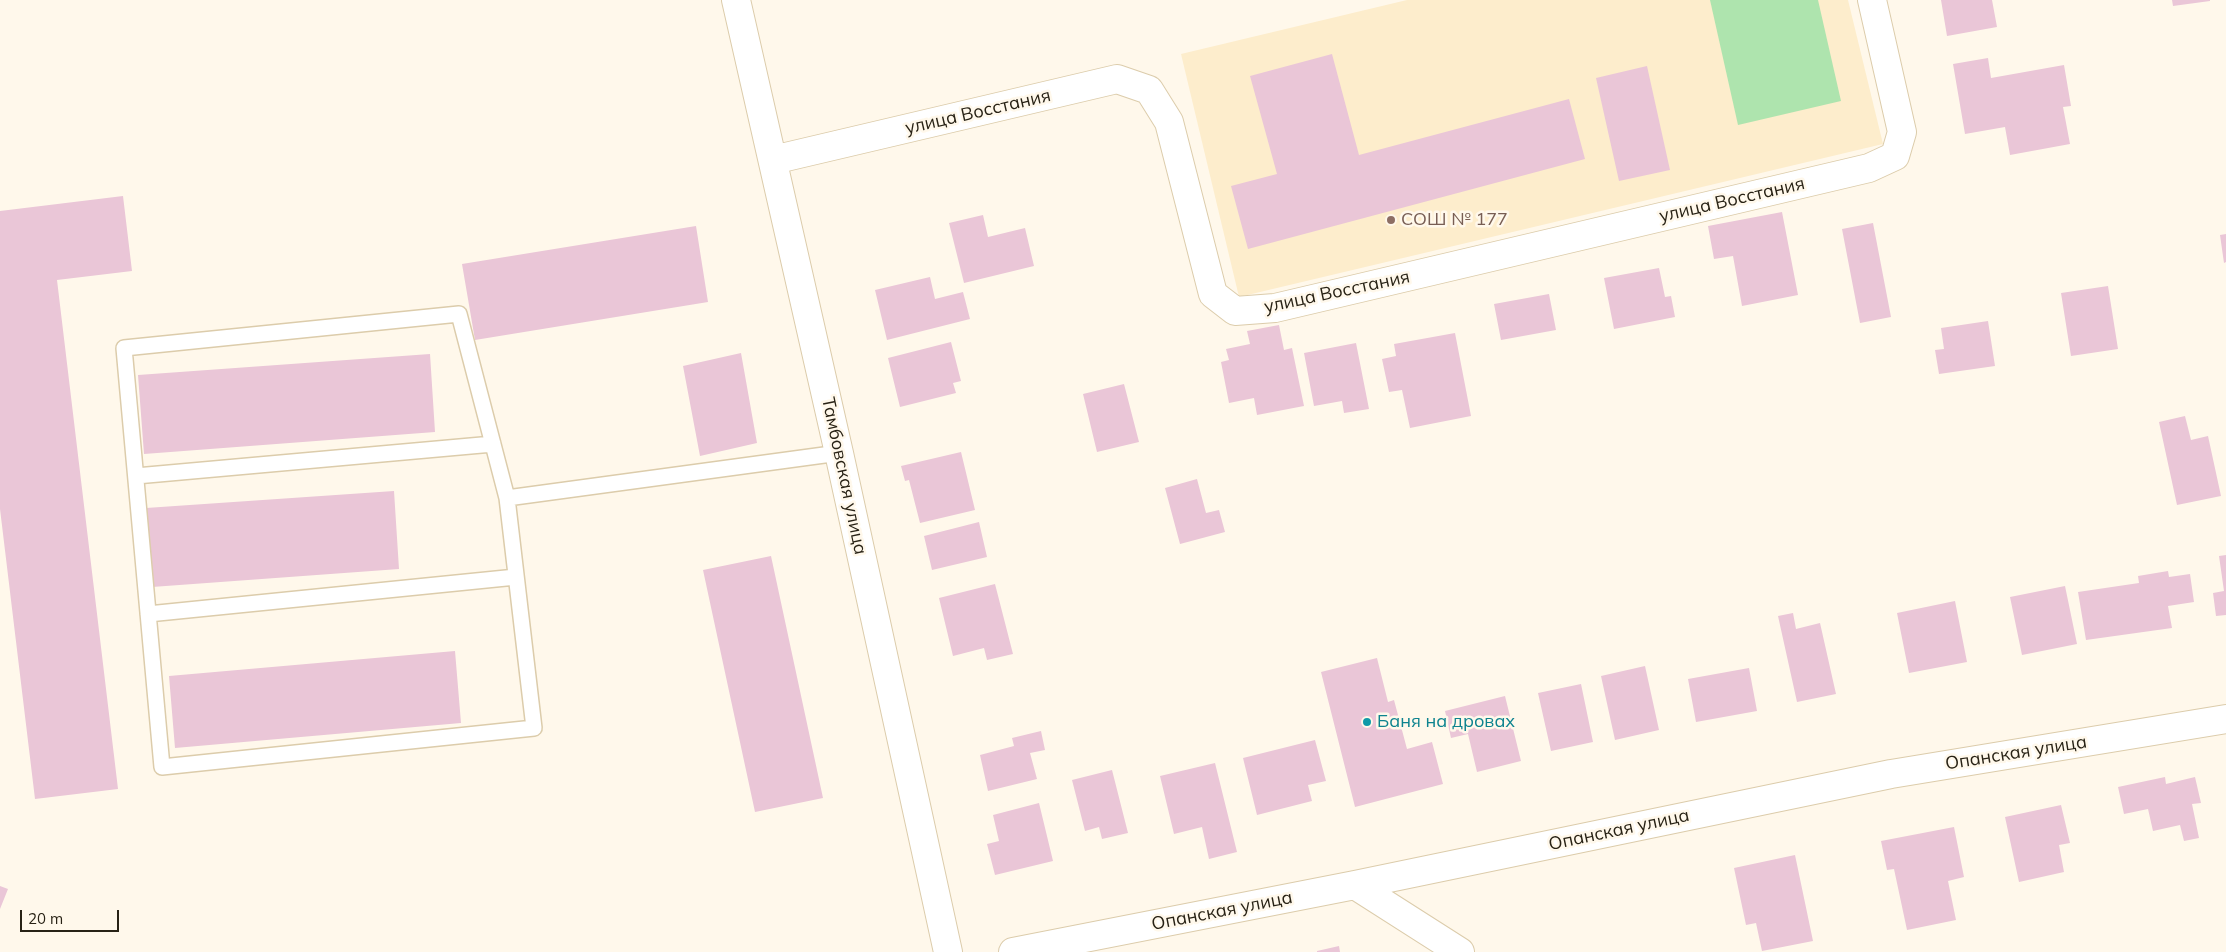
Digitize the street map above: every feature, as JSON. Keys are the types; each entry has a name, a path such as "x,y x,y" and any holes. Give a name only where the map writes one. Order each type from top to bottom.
{"street":[{"name":"Тамбовская улица","path":"736,0 839,453 948,952"},
{"name":"улица Восстания","path":"773,160 1117,79 1148,90 1169,122 1213,294 1235,311 1275,308 1869,168 1895,156 1902,132 1872,0"},
{"name":"Опанская улица","path":"1013,952 1355,885 1892,774 2226,719"},
{"path":"1355,885 1460,952"}],"lane":[{"path":"459,314 493,444 507,498 534,728 162,767 124,348 459,314"},
{"path":"136,476 493,444"},
{"path":"507,498 839,453"},
{"path":"148,614 516,577"}],"shaded area":[{"name":"СОШ № 177","path":"1407,0 1848,0 1883,144 1239,297 1181,54"}],"green space":[{"path":"1710,0 1818,0 1841,101 1738,125"}],"building":[{"path":"1941,0 1992,0 1997,27 1947,36"},
{"path":"2172,0 2210,0 2210,1 2173,6"},
{"path":"1332,54 1359,155 1569,99 1585,159 1248,249 1231,186 1277,174 1250,76"},
{"path":"1988,58 1991,78 2064,65 2071,106 2063,107 2070,144 2010,155 2005,127 1965,134 1953,64"},
{"path":"1647,66 1670,170 1619,181 1596,78"},
{"path":"123,196 132,271 57,280 118,789 35,799 0,509 0,211"},
{"path":"1782,212 1798,295 1742,306 1733,256 1714,259 1708,226"},
{"path":"983,215 988,237 1025,228 1034,266 964,283 949,223"},
{"path":"1873,223 1891,317 1860,323 1842,229"},
{"path":"696,226 708,302 475,340 462,264"},
{"path":"2226,234 2226,262 2224,263 2220,235"},
{"path":"1659,268 1665,297 1671,296 1675,317 1614,329 1604,278"},
{"path":"930,277 935,299 963,292 970,319 887,340 875,290"},
{"path":"2108,286 2118,349 2071,356 2061,293"},
{"path":"1549,294 1556,330 1501,340 1494,304"},
{"path":"1988,321 1995,366 1939,374 1935,350 1944,349 1941,328"},
{"path":"1279,325 1284,350 1292,348 1304,406 1257,415 1254,398 1229,403 1221,362 1229,360 1226,349 1250,344 1247,331"},
{"path":"1455,333 1471,416 1410,428 1402,390 1389,392 1382,359 1396,356 1394,344"},
{"path":"951,342 961,381 953,383 956,393 900,407 888,358"},
{"path":"1356,343 1369,409 1344,413 1342,401 1314,406 1304,353"},
{"path":"741,353 757,443 700,456 683,366"},
{"path":"430,354 435,432 144,454 138,375"},
{"path":"1124,384 1139,442 1097,452 1083,394"},
{"path":"2185,416 2191,440 2208,436 2221,496 2177,505 2159,422"},
{"path":"961,452 975,510 920,523 909,480 905,481 901,466"},
{"path":"1197,479 1206,513 1219,510 1225,532 1180,544 1165,488"},
{"path":"394,491 399,569 152,587 146,508"},
{"path":"979,522 987,557 932,570 924,536"},
{"path":"2226,555 2226,615 2216,616 2213,593 2224,591 2219,556"},
{"path":"771,556 823,798 755,812 703,570"},
{"path":"2168,571 2169,577 2190,574 2194,602 2168,606 2172,628 2086,640 2078,592 2139,583 2138,576"},
{"path":"995,584 1013,654 987,660 984,648 953,656 939,598"},
{"path":"2065,586 2077,644 2022,655 2010,597"},
{"path":"1955,601 1967,662 1909,673 1897,613"},
{"path":"1793,613 1796,629 1820,623 1836,694 1797,702 1778,616"},
{"path":"455,651 461,723 175,748 169,676"},
{"name":"Баня на дровах","path":"1377,658 1388,702 1394,700 1407,749 1432,742 1443,784 1355,807 1321,672"},
{"path":"1645,666 1659,730 1615,740 1601,676"},
{"path":"1749,668 1757,711 1696,722 1688,679"},
{"path":"1581,684 1593,742 1551,751 1538,693"},
{"path":"1505,696 1521,761 1477,772 1468,734 1451,738 1445,711"},
{"path":"1041,731 1045,750 1030,753 1037,779 988,791 980,755 1014,746 1012,738"},
{"path":"1315,740 1326,781 1308,785 1312,801 1257,815 1243,758"},
{"path":"1215,763 1237,852 1209,859 1202,827 1174,834 1160,776"},
{"path":"1112,770 1128,833 1102,839 1099,827 1085,831 1072,780"},
{"path":"2165,777 2166,784 2195,777 2201,803 2192,804 2199,838 2184,841 2180,825 2153,831 2148,809 2124,814 2118,787"},
{"path":"1039,803 1053,861 995,875 987,844 999,841 993,815"},
{"path":"2061,805 2070,843 2059,845 2064,872 2019,882 2005,817"},
{"path":"1954,827 1964,877 1948,881 1956,920 1907,930 1894,869 1887,870 1881,841"},
{"path":"1795,855 1813,941 1762,951 1756,923 1746,925 1734,868"},
{"path":"0,886 8,889 0,909"},
{"path":"1339,946 1340,952 1317,952 1317,951"}],"place":[{"name":"СОШ № 177","path":"1391,220"},
{"name":"Баня на дровах","path":"1367,722"}]}
